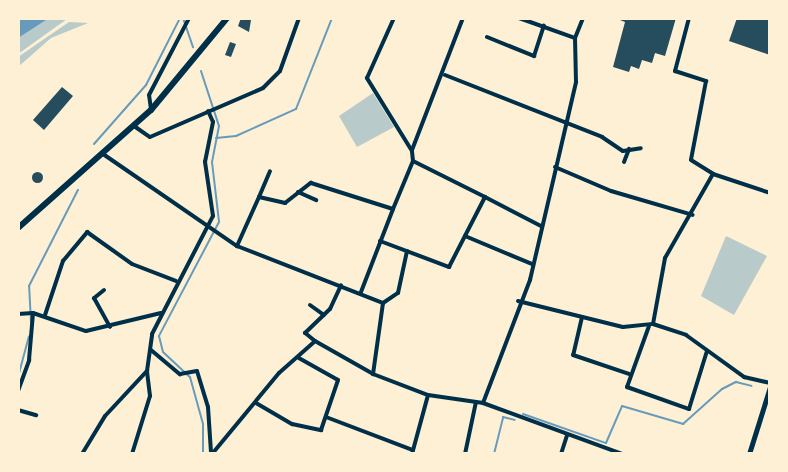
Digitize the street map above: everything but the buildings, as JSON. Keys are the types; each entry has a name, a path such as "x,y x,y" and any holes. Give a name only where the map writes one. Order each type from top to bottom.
{"main road":[{"path":"18,228 152,110 227,18"}],"street":[{"path":"152,110 148,95 189,18"},
{"path":"134,126 150,138 263,87 280,71 299,18"},
{"path":"361,292 413,161 412,151 367,78 394,18"},
{"path":"412,151 445,75 463,18"},
{"path":"519,18 575,38"},
{"path":"483,403 532,264 567,124 578,61 575,38 583,18"},
{"path":"689,18 675,71 706,81 691,160 713,174 770,193"},
{"path":"487,37 534,56 544,26"},
{"path":"445,75 567,124 623,151 629,148 641,148"},
{"path":"132,454 150,396 147,371 150,349 161,313 176,281 198,253 213,216 205,162 213,122 208,111"},
{"path":"624,162 629,148"},
{"path":"102,153 209,229 237,246 267,261 361,292 383,303"},
{"path":"413,161 541,226"},
{"path":"555,167 611,191 693,215"},
{"path":"237,246 270,171"},
{"path":"707,351 688,409 627,387 629,374 651,325 665,258 693,215 713,174"},
{"path":"259,197 285,203 297,192 321,184 393,209"},
{"path":"297,192 316,200"},
{"path":"380,241 449,267 484,197"},
{"path":"45,315 63,261 87,232 132,264 176,281"},
{"path":"465,236 532,264"},
{"path":"373,374 383,303 398,293 407,251"},
{"path":"341,285 324,315 306,333 315,341 373,374 428,395 483,403 606,452 621,454"},
{"path":"104,290 94,298 110,327"},
{"path":"518,301 623,327 651,325 686,335 744,377 770,385 749,454"},
{"path":"310,305 324,315"},
{"path":"18,314 25,312 45,315 86,331 161,313"},
{"path":"18,391 29,360 33,313"},
{"path":"582,317 573,355 629,374"},
{"path":"212,454 279,373 299,358 315,341"},
{"path":"150,349 180,374 192,369 197,371 208,407 212,454"},
{"path":"256,403 317,432 326,417 338,380 299,358"},
{"path":"82,454 105,416 147,371"},
{"path":"326,417 413,452 428,395"},
{"path":"465,454 476,402"},
{"path":"18,410 36,415"},
{"path":"561,454 567,435"}],"shaded area":[{"path":"45,18 90,18 67,19 18,54 18,35"},
{"path":"69,22 88,23 51,38 18,67 18,57"},
{"path":"373,93 394,127 357,147 339,116"},
{"path":"726,236 767,256 734,315 701,296"}],"water":[{"path":"18,18 49,18 18,38"}],"waterway":[{"path":"94,144 146,85 180,18"},
{"path":"183,18 193,47"},
{"path":"216,138 236,136 296,109 332,18"},
{"path":"201,71 219,126 212,162 219,222 159,336 163,352 190,377 203,424 203,454"},
{"path":"31,322 29,286 78,190"},
{"path":"18,377 29,336"},
{"path":"523,414 606,443 622,406 683,424 722,389 736,382 752,386"},
{"path":"494,454 503,417 515,420"}]}
